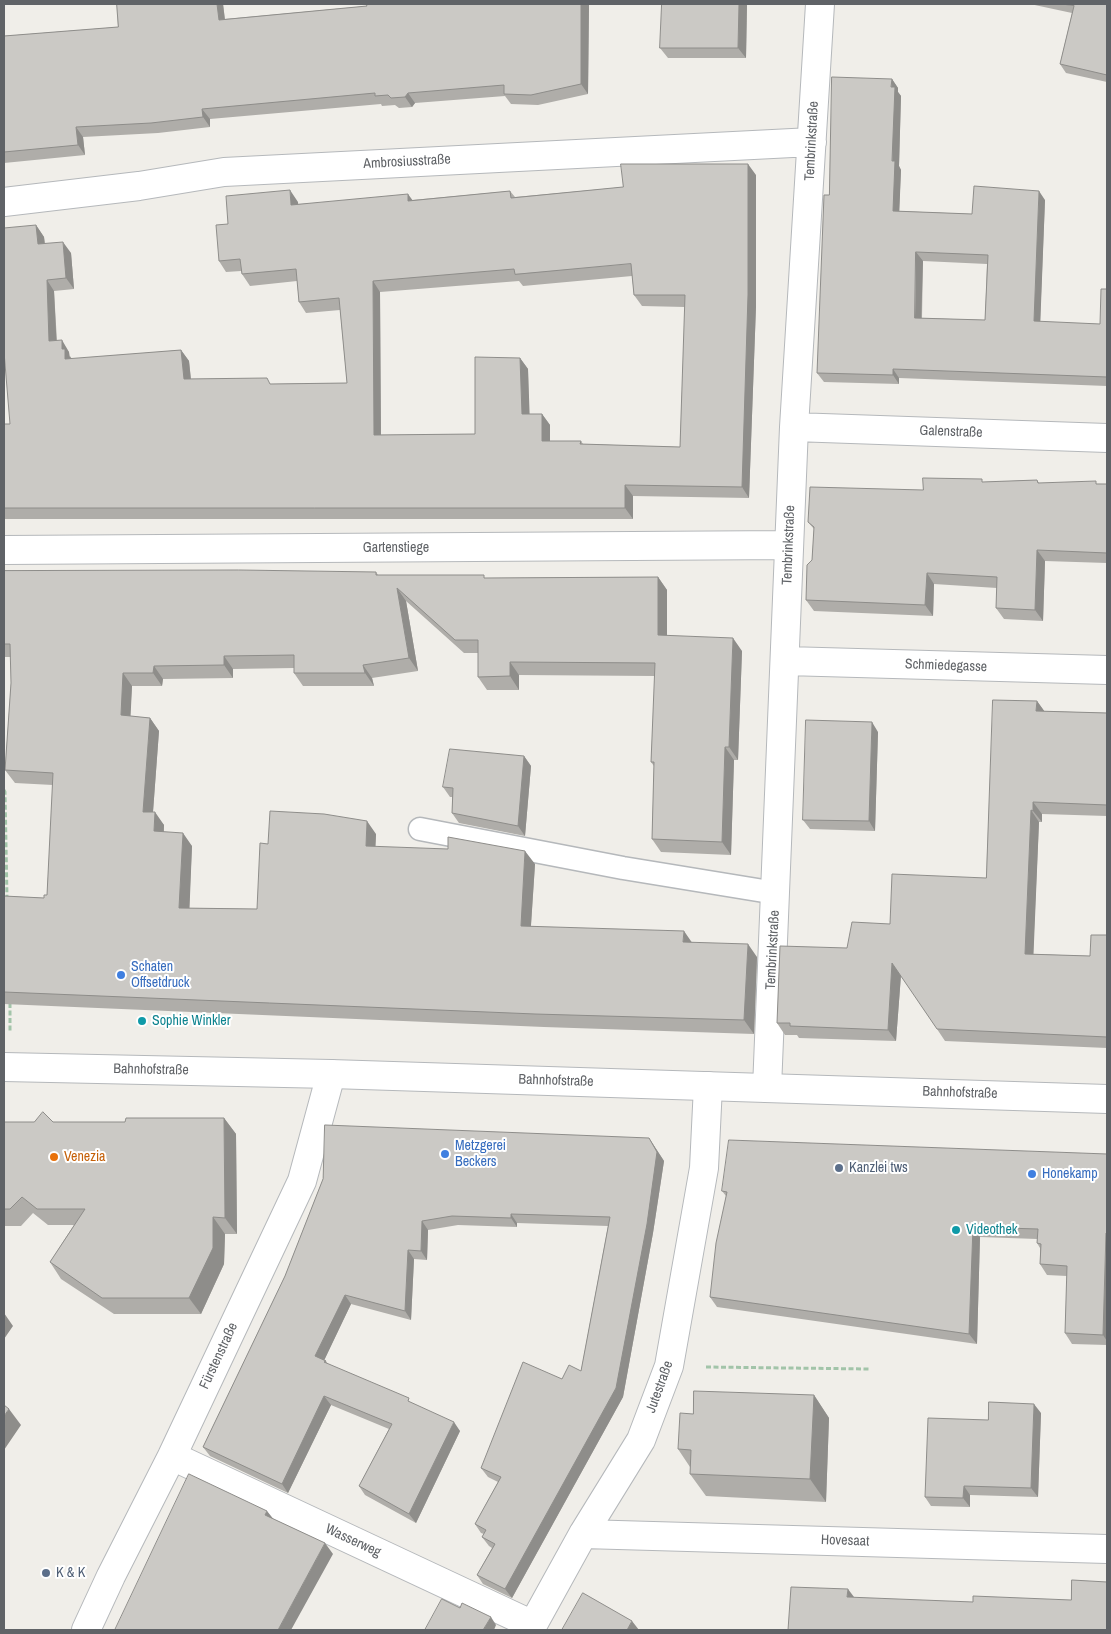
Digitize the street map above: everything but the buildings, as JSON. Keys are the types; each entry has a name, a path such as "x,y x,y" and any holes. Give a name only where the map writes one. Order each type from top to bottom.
{"street":[{"name":"Tembrinkstraße","path":"767,1088 786,661 794,427 820,4"},
{"name":"Ambrosiusstraße","path":"4,202 139,186 224,172 812,142"},
{"name":"Galenstraße","path":"794,427 1107,438"},
{"name":"Gartenstiege","path":"4,550 789,545"},
{"name":"Schmiedegasse","path":"786,661 1107,670"},
{"name":"Bahnhofstraße","path":"7,1067 331,1074 1107,1098"},
{"name":"Fürstenstraße","path":"86,1630 111,1576 172,1456 302,1181 331,1074"},
{"name":"Jutestraße","path":"532,1628 583,1534 640,1440 669,1366 704,1168 708,1086"},
{"name":"Wasserweg","path":"172,1456 532,1628"},
{"name":"Hovesaat","path":"583,1534 1107,1549"}],"lane":[{"path":"420,829 623,868 776,893"}],"path":[{"path":"4,790 7,900"},
{"path":"7,1067 10,998"},
{"path":"669,1366 870,1369"}],"place":[{"name":"Schaten Offsetdruck","path":"121,975"},
{"name":"Sophie Winkler","path":"142,1021"},
{"name":"Metzgerei Beckers","path":"445,1154"},
{"name":"Venezia","path":"54,1157"},
{"name":"Kanzlei tws","path":"839,1168"},
{"name":"Honekamp","path":"1032,1174"},
{"name":"Videothek","path":"956,1230"},
{"name":"K & K","path":"46,1573"}]}
